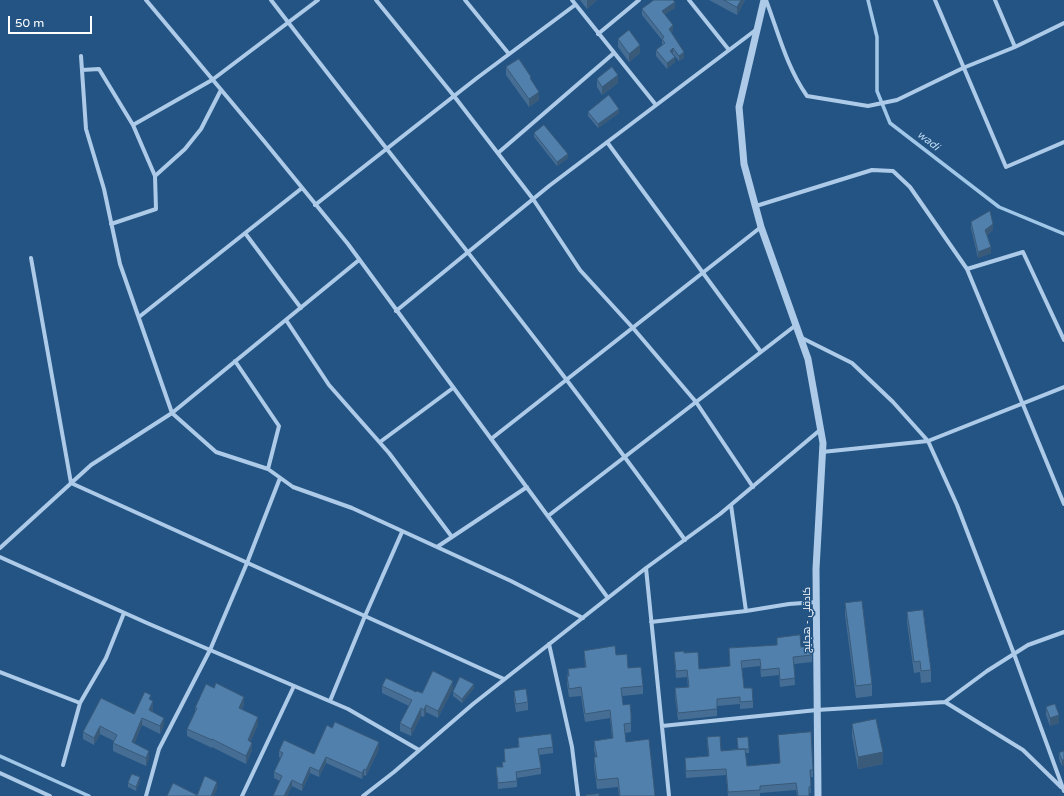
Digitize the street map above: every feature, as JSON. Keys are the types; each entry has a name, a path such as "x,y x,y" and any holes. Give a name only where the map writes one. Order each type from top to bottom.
{"street":[{"path":"146,0 302,188 359,260 608,598"},
{"path":"271,0 567,380 625,456 685,540"},
{"path":"133,125 212,80 318,0"},
{"path":"376,0 454,96 533,199 580,270 633,328 696,402 753,486"},
{"path":"465,0 509,54"},
{"path":"572,0 656,105"},
{"path":"598,34 639,0"},
{"path":"689,0 729,50"},
{"path":"765,0 798,83 808,96 868,106 897,100 963,68 1015,47 1064,24"},
{"name":"كادقلي - هجليج","path":"765,0 739,107 744,164 761,227 808,359 823,444 816,569 818,796"},
{"path":"935,0 1006,167 1064,142"},
{"path":"995,0 1015,47"},
{"path":"315,205 386,148 575,5"},
{"path":"396,311 533,199 757,28"},
{"path":"498,153 614,53"},
{"path":"81,56 86,129 104,189 120,264 172,413 216,452 268,470 293,487 352,508 511,581 583,618"},
{"path":"82,70 99,69 133,125 155,176 156,209 111,224"},
{"path":"155,176 185,149 201,129 221,90"},
{"path":"607,142 761,352"},
{"path":"756,206 872,170 893,171 910,187 967,269 1064,504"},
{"path":"139,317 302,188"},
{"path":"491,439 761,227"},
{"path":"245,233 301,308"},
{"path":"967,269 1023,252 1064,340"},
{"path":"31,258 71,483"},
{"path":"0,548 91,465 172,413 359,260"},
{"path":"286,320 329,385 389,453 452,537"},
{"path":"548,516 796,325"},
{"path":"800,336 852,362 893,402 928,440 957,505 1064,789"},
{"path":"235,361 279,426 268,470"},
{"path":"822,452 928,440 1064,387"},
{"path":"380,442 453,388"},
{"path":"363,796 504,679 646,568 731,505 820,430"},
{"path":"146,796 159,749 210,650 247,563 280,478"},
{"path":"71,483 504,679"},
{"path":"436,547 527,487"},
{"path":"731,505 746,611"},
{"path":"330,702 365,616 402,532"},
{"path":"0,557 124,613 348,709 419,750"},
{"path":"646,568 668,796"},
{"path":"651,622 746,611 789,604 817,602"},
{"path":"63,764 80,703 106,658 124,613"},
{"path":"662,726 817,710 945,702 987,671 1028,645 1064,632"},
{"path":"549,644 572,747 578,796"},
{"path":"0,672 80,703"},
{"path":"242,796 294,686"},
{"path":"945,702 1023,750 1064,789"},
{"path":"0,773 50,796"}],"building":[{"path":"654,0 673,0 675,2 662,11 673,25 669,29 684,52 679,56 673,48 670,51 675,57 667,63 656,50 665,43 662,39 664,37 642,9"},
{"path":"724,0 741,0 737,7"},
{"path":"629,30 640,45 629,54 618,39"},
{"path":"519,59 539,92 529,99 506,67"},
{"path":"612,67 618,75 602,87 597,79"},
{"path":"609,95 619,109 598,124 588,112"},
{"path":"544,125 568,154 557,162 534,133"},
{"path":"990,211 993,224 985,230 991,247 978,252 971,222"},
{"path":"862,601 872,684 856,686 845,603"},
{"path":"923,610 931,670 921,671 920,661 914,662 907,612"},
{"path":"800,635 801,647 812,647 812,655 793,657 795,678 780,680 779,668 761,670 760,659 741,661 744,688 752,688 753,701 740,702 740,697 717,699 717,709 678,713 675,688 689,687 687,670 676,671 674,652 698,652 699,669 730,666 729,648 777,645 777,638"},
{"path":"615,646 616,655 627,654 628,668 641,667 643,686 621,688 623,705 630,704 631,714 631,723 624,724 626,742 649,739 655,796 620,796 618,778 597,780 594,757 597,757 594,741 613,738 610,710 585,714 581,687 569,689 567,676 569,676 568,669 586,667 584,651"},
{"path":"433,671 453,681 438,711 426,705 424,710 421,708 411,729 400,723 412,700 382,686 386,678 416,692 422,693"},
{"path":"460,677 474,684 462,699 453,692"},
{"path":"216,683 244,697 239,708 258,717 248,740 252,743 246,756 212,739 187,729 206,684 214,688"},
{"path":"526,689 528,702 516,704 514,691"},
{"path":"145,692 151,695 149,699 153,701 149,710 164,718 160,726 142,718 132,742 149,751 146,758 113,743 117,735 100,726 94,738 83,732 101,698 134,714"},
{"path":"1055,704 1059,715 1050,718 1046,707"},
{"path":"876,719 883,752 858,757 852,724"},
{"path":"335,722 379,742 366,770 364,769 362,773 326,757 319,771 310,767 302,785 292,780 284,796 273,796 282,776 274,772 283,753 279,751 284,740 314,754 327,725 332,728"},
{"path":"811,732 813,770 810,770 811,786 809,787 809,796 798,796 796,783 760,786 760,790 728,792 726,769 686,771 685,758 709,756 707,737 720,736 721,751 745,749 747,766 780,763 778,735"},
{"path":"551,734 553,747 538,749 541,768 516,772 517,781 498,783 496,767 503,767 502,762 505,762 504,749 519,747 518,738"},
{"path":"748,737 749,749 738,749 737,738"},
{"path":"1064,751 1064,760 1062,760 1059,753"},
{"path":"132,774 140,777 136,787 128,783"},
{"path":"205,776 217,782 211,796 167,796 173,783 197,795"},
{"path":"599,794 599,796 586,796 586,795"}],"waterway":[{"name":"wadi","path":"868,0 877,37 877,91 890,123 999,207 1064,234"},
{"path":"0,756 89,796"}]}
